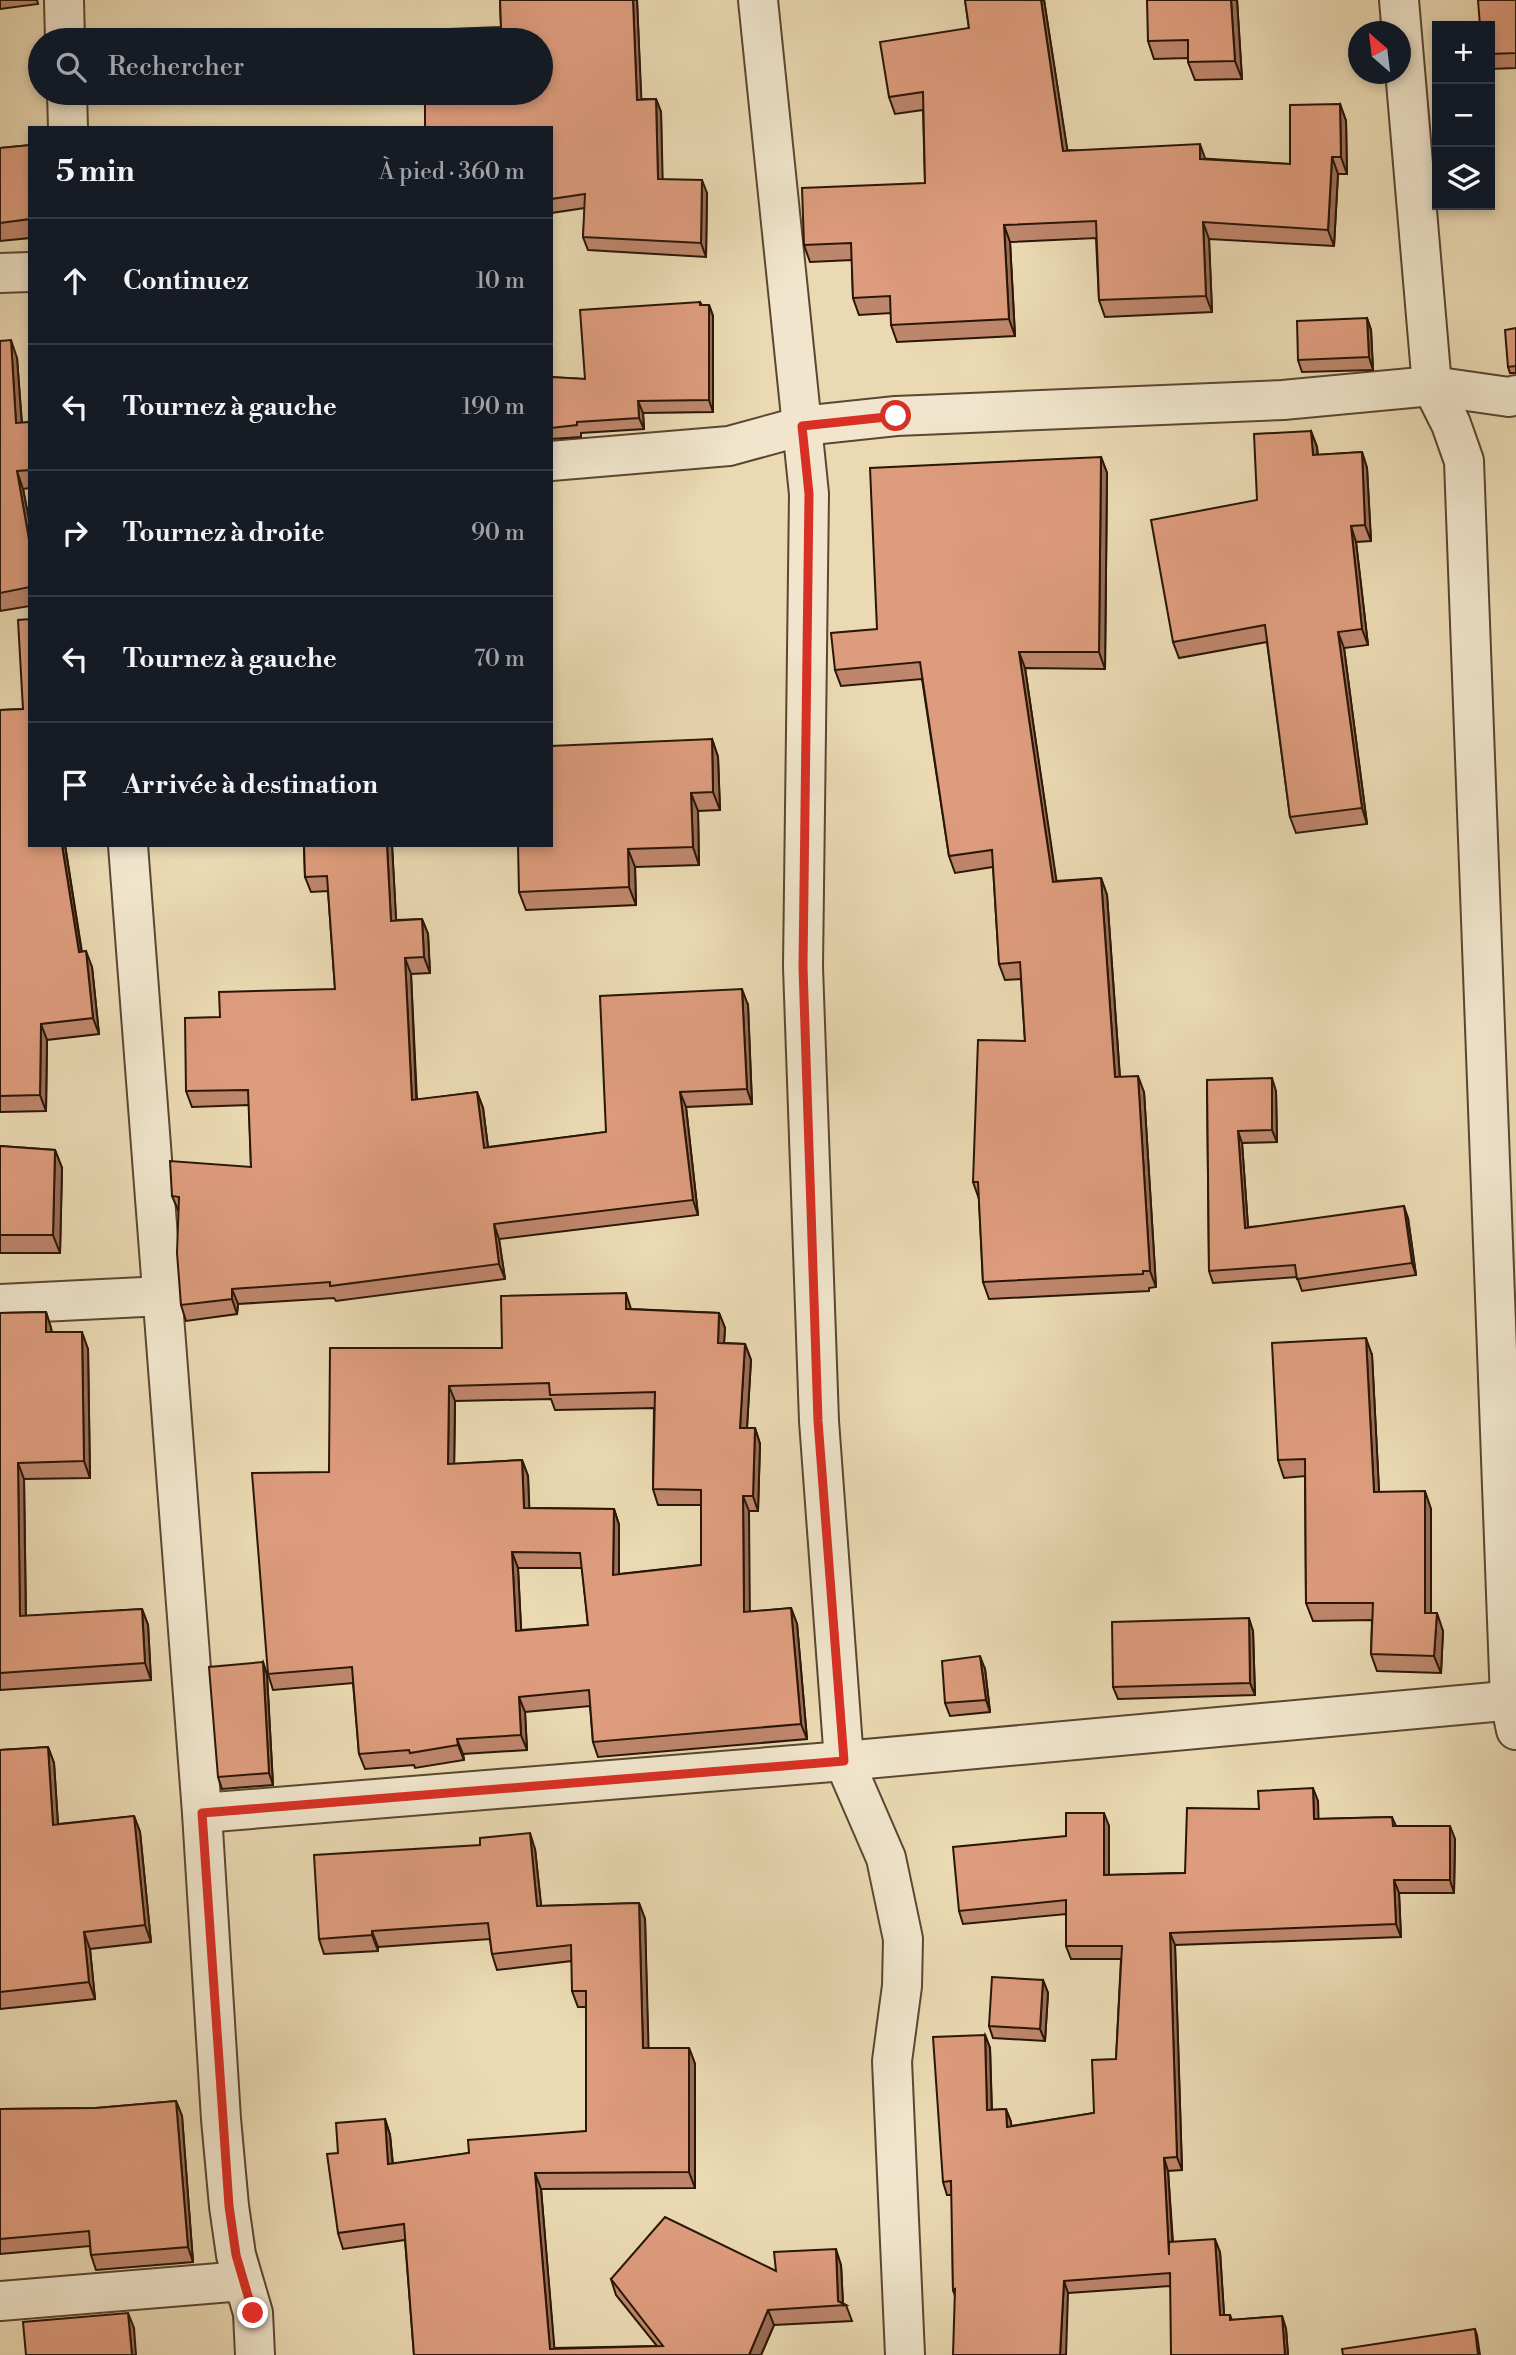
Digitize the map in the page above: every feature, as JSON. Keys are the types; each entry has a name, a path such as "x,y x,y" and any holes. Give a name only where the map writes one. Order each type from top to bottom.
{"street":[{"path":"64,0 65,28"},
{"path":"758,0 809,494 804,981 818,1421 844,1761 886,1858 903,1939 902,1986 892,2061 905,2355"},
{"path":"202,1813 1514,1710 1464,461 1451,424 1432,386 1399,0"},
{"path":"67,105 68,126"},
{"path":"0,273 28,272"},
{"path":"553,461 729,446 802,426 896,416 1283,400 1432,386 1509,397 1516,394"},
{"path":"128,847 202,1813 228,2194 236,2255 253,2313 255,2355"},
{"path":"0,1304 163,1296"},
{"path":"0,2301 243,2281"}],"building":[{"path":"500,0 633,0 637,100 656,99 658,179 702,180 701,243 583,237 585,194 553,199 553,126 425,126 425,105 553,105 553,28 475,28 501,27"},
{"path":"965,0 1041,0 1063,151 1200,144 1200,159 1290,164 1290,105 1340,104 1341,157 1332,157 1328,230 1203,222 1206,296 1099,300 1096,221 1004,225 1009,319 891,325 890,296 853,298 851,243 804,245 802,188 925,183 923,92 889,97 880,42 969,28"},
{"path":"1147,0 1231,0 1235,61 1188,62 1188,40 1148,41"},
{"path":"1478,0 1516,0 1516,53 1495,54 1495,21 1480,21"},
{"path":"28,145 28,219 0,223 0,148"},
{"path":"700,302 700,305 709,305 709,400 638,401 639,418 577,422 577,425 553,428 553,377 585,379 580,310"},
{"path":"1367,318 1369,357 1298,360 1297,321"},
{"path":"1516,328 1516,366 1508,367 1505,330"},
{"path":"11,340 16,423 28,422 28,470 17,471 28,534 28,587 0,593 0,341"},
{"path":"1311,431 1313,455 1362,452 1365,525 1351,526 1362,629 1338,632 1362,808 1290,817 1265,625 1173,642 1151,520 1257,500 1254,434"},
{"path":"1101,457 1099,652 1019,652 1053,882 1101,878 1115,1077 1138,1076 1150,1271 1143,1271 1143,1274 983,1282 978,1182 973,1182 978,1040 1025,1041 1020,962 999,964 992,850 949,856 920,662 835,670 831,633 877,629 870,468"},
{"path":"28,619 28,847 62,847 79,952 86,951 93,1018 41,1024 40,1095 0,1096 0,710 23,709 18,620"},
{"path":"712,739 713,792 691,793 693,847 628,849 629,887 519,892 518,847 553,847 553,746"},
{"path":"304,847 387,847 391,921 422,919 424,957 405,958 412,1100 477,1092 484,1148 606,1132 600,996 742,989 747,1089 680,1092 693,1200 494,1224 499,1264 330,1286 330,1282 232,1289 232,1299 181,1305 177,1253 179,1197 172,1196 170,1161 251,1167 248,1090 186,1091 185,1018 220,1017 219,992 335,989 327,876 305,877"},
{"path":"1272,1078 1272,1130 1238,1131 1245,1228 1404,1206 1412,1263 1297,1279 1295,1265 1209,1271 1207,1080"},
{"path":"0,1146 55,1150 53,1235 0,1235"},
{"path":"626,1293 626,1309 719,1313 718,1343 745,1344 740,1428 755,1428 753,1496 743,1496 744,1612 791,1608 801,1724 593,1742 589,1690 519,1697 521,1735 457,1739 458,1745 410,1753 409,1750 359,1754 352,1667 268,1674 252,1473 329,1472 330,1348 502,1348 501,1296","holes":["549,1383 550,1395 655,1392 653,1489 701,1490 701,1565 613,1575 614,1509 524,1508 522,1460 448,1464 449,1386","512,1552 580,1553 588,1625 516,1631"]},
{"path":"46,1312 46,1332 82,1332 84,1461 18,1463 20,1616 142,1609 145,1663 0,1673 0,1313"},
{"path":"1366,1338 1374,1492 1425,1491 1425,1613 1437,1613 1434,1656 1371,1654 1373,1603 1306,1603 1305,1459 1278,1460 1272,1343"},
{"path":"1249,1618 1250,1683 1113,1687 1112,1622"},
{"path":"980,1656 986,1700 945,1703 942,1661"},
{"path":"263,1662 269,1773 218,1777 209,1667"},
{"path":"48,1747 53,1825 134,1816 145,1925 84,1932 89,1982 0,1992 0,1750"},
{"path":"1313,1788 1314,1819 1392,1817 1393,1826 1450,1826 1450,1880 1394,1880 1396,1924 1170,1933 1177,2157 1164,2158 1169,2255 1169,2242 1215,2239 1220,2315 1230,2315 1230,2320 1282,2316 1285,2355 1171,2355 1170,2273 1064,2281 1060,2355 953,2355 955,2289 953,2290 951,2181 943,2182 933,2037 985,2035 987,2110 1006,2109 1007,2127 1094,2113 1092,2060 1116,2059 1122,1946 1066,1946 1066,1900 959,1911 953,1847 1066,1836 1066,1813 1104,1813 1104,1875 1185,1873 1187,1808 1259,1809 1258,1791"},
{"path":"530,1833 537,1906 639,1903 643,2048 689,2048 689,2172 535,2173 550,2349 663,2346 611,2279 665,2217 776,2271 774,2252 836,2249 838,2301 846,2305 768,2310 749,2355 414,2355 404,2224 338,2233 327,2154 338,2153 336,2123 385,2119 388,2164 469,2153 468,2140 586,2131 586,1991 572,1991 571,1945 492,1954 488,1923 372,1931 372,1935 319,1939 314,1855 480,1845 480,1838"},
{"path":"992,1977 1043,1980 1040,2029 989,2026"},
{"path":"176,2101 188,2247 91,2255 89,2231 0,2239 0,2109 96,2108"},
{"path":"128,2313 132,2355 26,2355 23,2322"},
{"path":"1475,2329 1478,2355 1343,2355 1342,2349"}],"route":[{"path":"253,2313 236,2255 229,2206 202,1813 844,1761 818,1421 803,967 809,494 802,426 896,416"}]}
